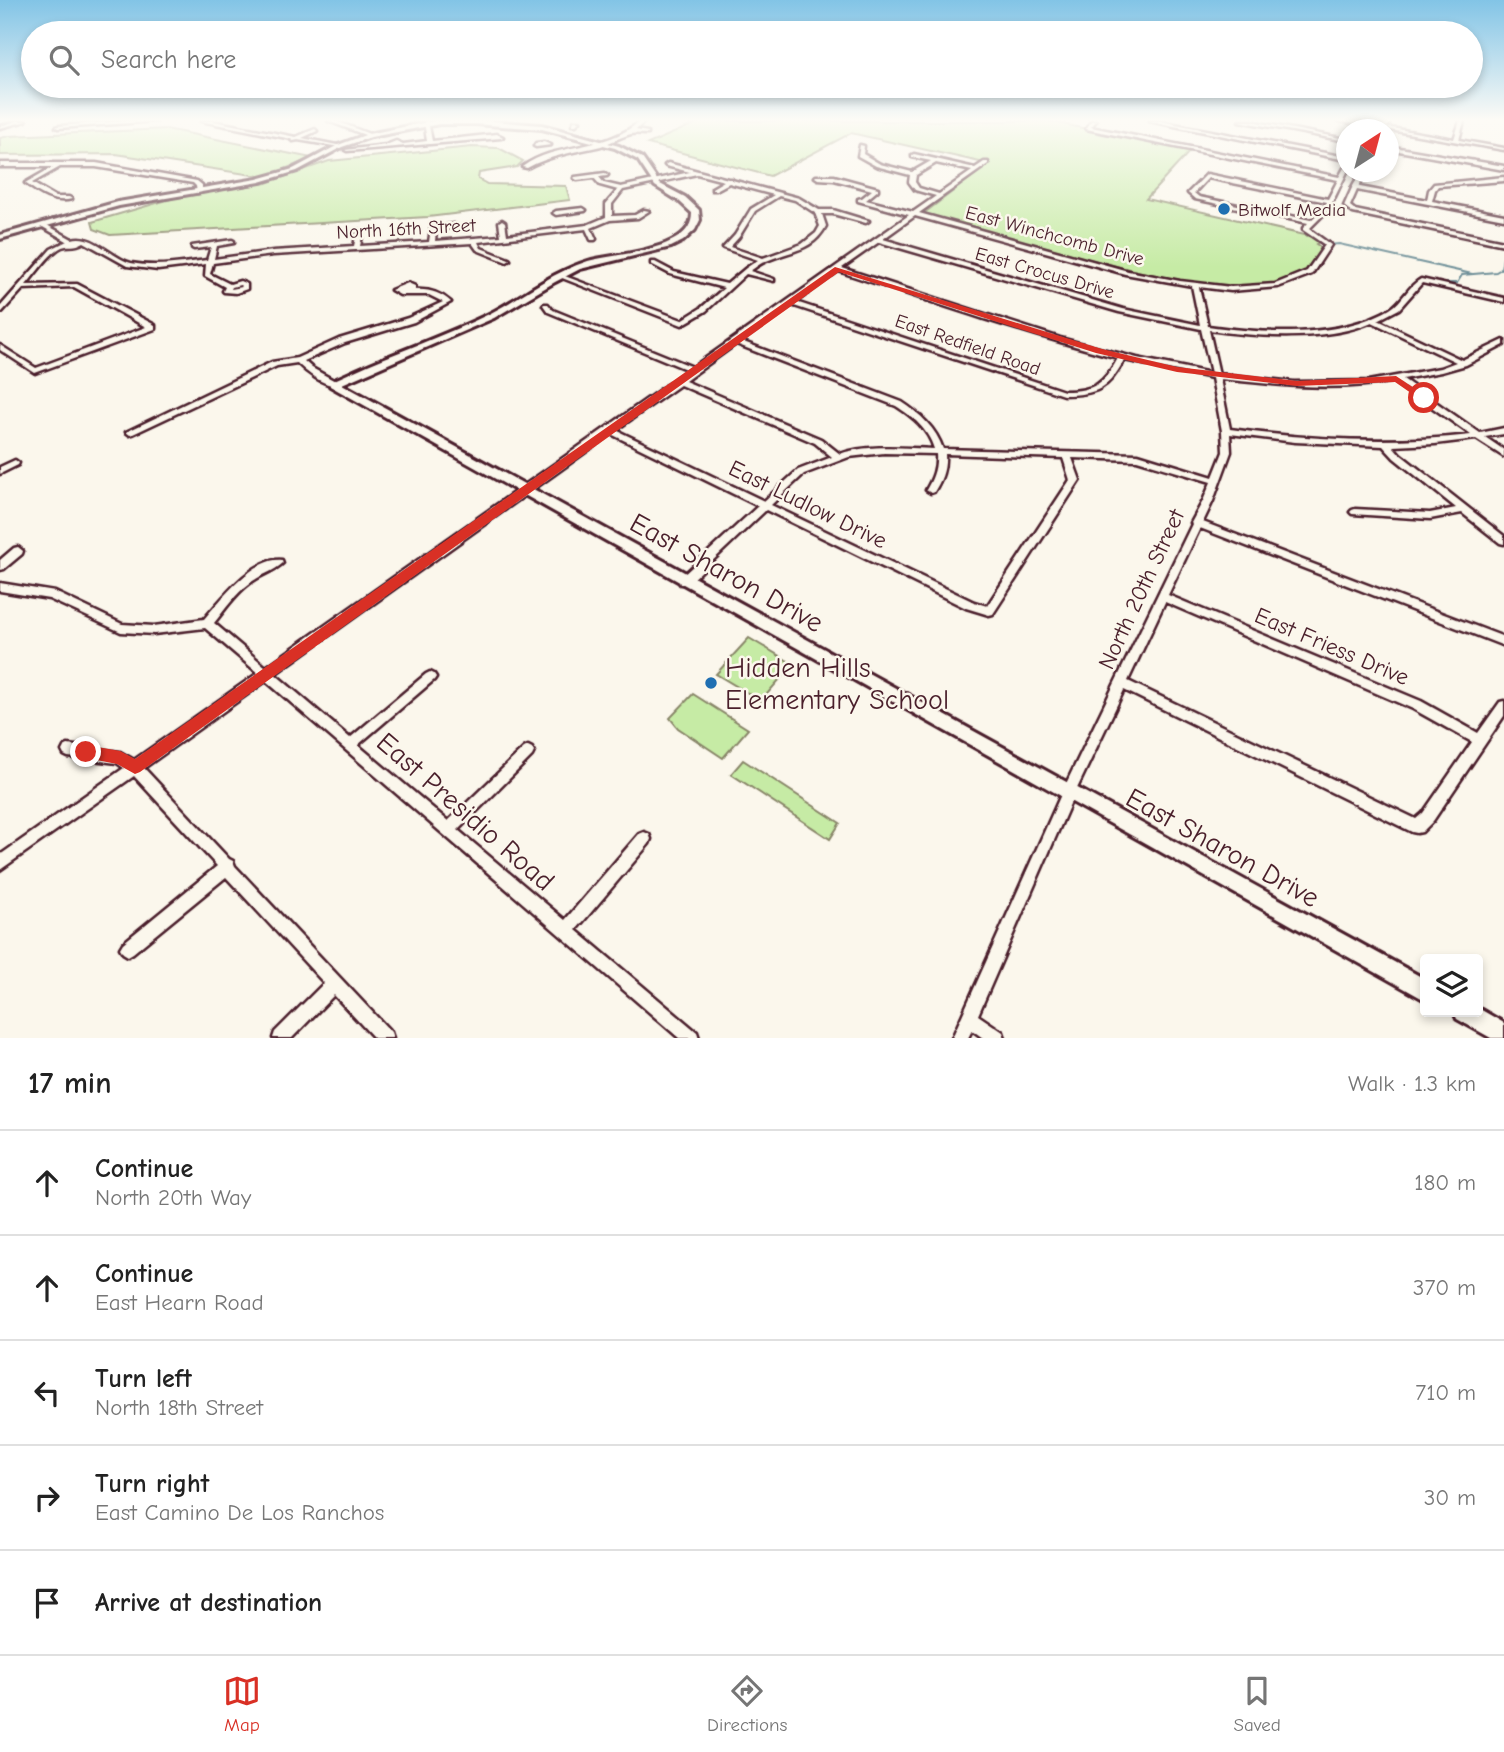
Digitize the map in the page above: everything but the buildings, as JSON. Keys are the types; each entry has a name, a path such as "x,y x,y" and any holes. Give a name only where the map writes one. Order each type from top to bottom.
{"street":[{"path":"51,169 28,183 55,199 69,200"},
{"path":"122,169 195,182 199,185 199,192"},
{"path":"0,237 118,204 199,192 277,176 294,169"},
{"path":"334,384 376,363 489,317 590,262 661,247 691,231 696,223 696,212 682,199 654,183 646,169"},
{"path":"560,276 682,323 708,307 745,272 764,260 818,236 823,222 818,212 807,203 688,169"},
{"path":"895,169 913,174 921,169"},
{"path":"1293,169 1336,178"},
{"path":"0,863 976,170"},
{"path":"595,176 601,184 621,189 699,172"},
{"path":"913,174 912,182 917,189 940,196"},
{"path":"577,178 605,175"},
{"path":"1312,222 1192,196 1191,193 1208,176 1330,201"},
{"path":"1442,176 1458,183"},
{"name":"East Winchcomb Drive","path":"818,177 834,178 876,189 865,200 1143,275 1195,286"},
{"path":"1429,202 1436,185 1504,179"},
{"path":"714,188 730,180"},
{"path":"1195,286 1237,289 1278,286 1306,277 1316,269 1328,245 1307,232 1307,226 1330,201 1339,182"},
{"path":"1359,182 1347,206 1349,210 1504,243"},
{"path":"1356,188 1504,217"},
{"path":"621,189 609,204 609,218 636,217 646,211"},
{"path":"764,260 726,247 737,236 753,210 779,194"},
{"path":"556,213 583,210"},
{"path":"571,211 576,229"},
{"path":"818,212 833,212 866,221"},
{"path":"636,217 647,224"},
{"name":"North 16th Street","path":"71,243 84,240 127,264 142,267 209,262 273,253 474,241 588,227 609,218"},
{"path":"502,222 504,237"},
{"path":"43,225 71,243"},
{"path":"432,243 433,229 454,226"},
{"path":"588,227 593,239"},
{"path":"357,247 360,232"},
{"name":"East Crocus Drive","path":"879,240 1121,311 1205,328 1306,332 1343,328 1373,320 1402,305 1421,281 1504,300"},
{"path":"474,241 479,249 507,260"},
{"path":"194,247 232,242"},
{"path":"0,312 53,251 71,243"},
{"name":"North 16th Street","path":"71,243 94,246"},
{"path":"214,244 207,275 229,286"},
{"path":"653,262 672,273 729,287"},
{"path":"838,269 1122,357 1216,376 1297,384 1396,379 1442,370 1504,342"},
{"path":"745,272 772,280"},
{"path":"0,346 35,371 152,327 75,285 23,287"},
{"name":"North 20th Street","path":"960,1038 1068,794 1163,597 1227,452 1216,376 1195,286"},
{"path":"130,432 275,364 299,360 341,341 411,320 448,303 426,291 412,290"},
{"name":"East Redfield Road","path":"790,302 1063,393 1080,394 1101,387 1122,357"},
{"path":"546,305 550,311 695,370"},
{"path":"1373,320 1462,363"},
{"path":"735,341 913,411 931,429 942,468 939,479 931,489"},
{"name":"East Sharon Drive","path":"299,360 309,370 684,581 1420,987"},
{"path":"1396,379 1504,454"},
{"path":"680,382 818,442 838,457"},
{"name":"East Ludlow Drive","path":"611,431 970,605 989,611 1075,480 1067,455"},
{"path":"1226,431 1293,440 1385,443 1478,436 1504,431"},
{"path":"1385,443 1504,541"},
{"path":"684,581 801,472 838,457 884,450 1152,459 1216,481"},
{"path":"0,471 15,463"},
{"path":"1354,512 1430,516 1464,509"},
{"path":"1196,523 1504,642"},
{"path":"0,566 18,551"},
{"path":"0,587 51,596 87,610 108,624 121,628 154,630 207,623 243,580 278,563"},
{"name":"East Friess Drive","path":"1163,597 1417,705 1481,741"},
{"name":"East Presidio Road","path":"207,623 691,1038"},
{"path":"351,744 430,677"},
{"path":"1122,684 1417,827 1428,817 1504,706"},
{"path":"68,751 120,758 135,768 385,1038"},
{"path":"449,829 528,752"},
{"path":"566,930 644,839"},
{"path":"128,948 228,866"},
{"path":"281,1038 335,983"},
{"path":"1473,1017 1504,1034"},
{"path":"970,1019 997,1038"}],"green space":[{"path":"216,169 284,169 265,177"},
{"path":"305,169 502,169 479,173 478,179 487,184 566,186 570,200 428,217 110,235 94,229 92,222 174,198 266,183"},
{"path":"745,169 782,169 770,176"},
{"path":"982,169 1173,169 1146,199 1313,237 1320,241 1316,244 1322,248 1311,267 1289,280 1258,286 1221,285 1140,272 966,228 923,214"},
{"path":"749,638 793,664 761,701 716,674"},
{"path":"693,694 748,729 723,758 678,728 670,718"},
{"path":"743,760 840,823 830,839 731,774"}],"waterway":[{"path":"1328,245 1339,244 1472,274"},
{"path":"1437,283 1457,283 1462,275 1496,272 1501,269 1504,252"}],"place":[{"name":"Bitwolf Media","path":"1224,209"},
{"name":"Hidden Hills Elementary School","path":"711,683"}],"route":[{"path":"86,752 120,758 135,768 838,269 1137,361 1229,377 1297,384 1396,379 1424,398"}]}
